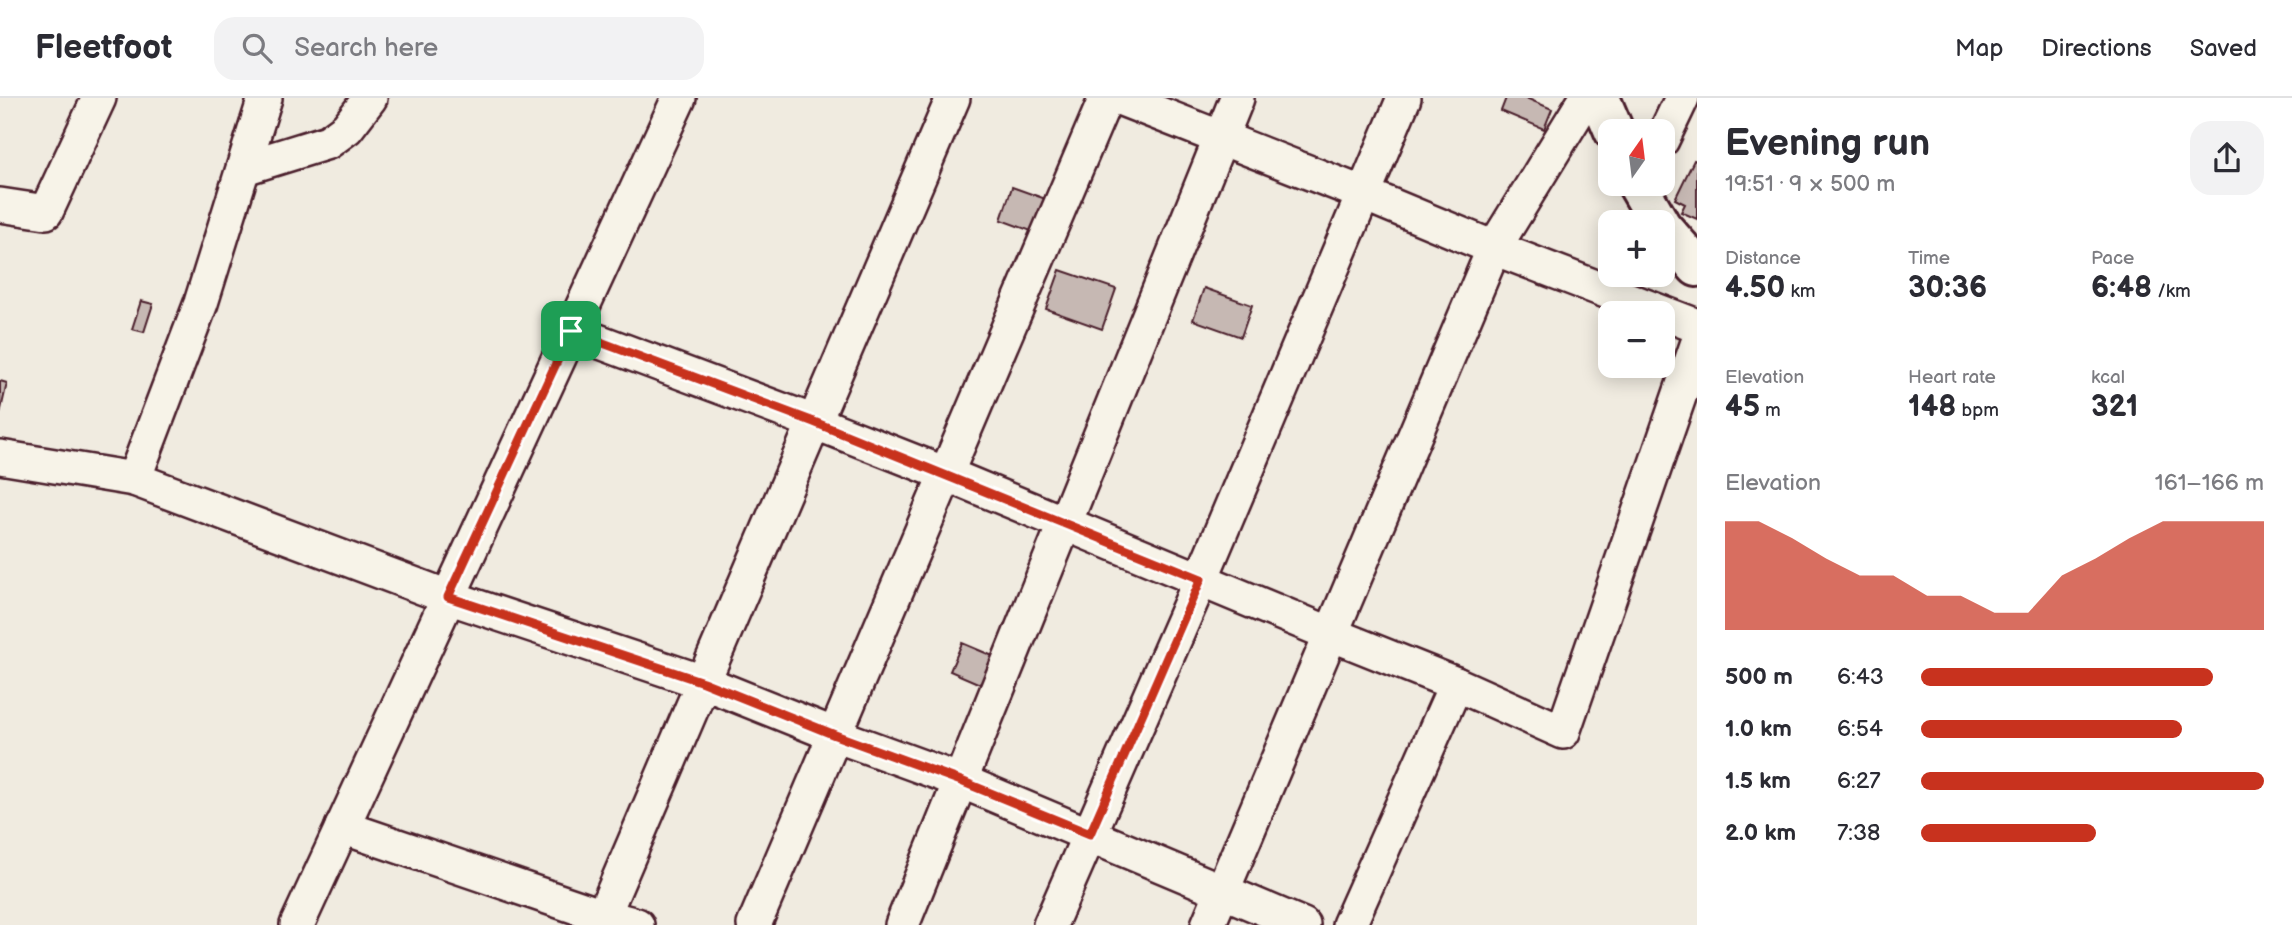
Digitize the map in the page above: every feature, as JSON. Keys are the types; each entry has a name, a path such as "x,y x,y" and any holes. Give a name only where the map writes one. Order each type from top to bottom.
{"main road":[{"path":"1600,98 1609,119"},
{"path":"1675,242 1697,267"}],"street":[{"path":"0,205 46,212 99,98"},
{"path":"134,479 201,303 265,98"},
{"path":"244,168 328,142 347,128 370,98"},
{"path":"297,925 678,98"},
{"path":"583,916 703,682 953,98"},
{"path":"754,925 1106,98"},
{"path":"1119,98 1697,326"},
{"path":"902,925 1237,98"},
{"path":"1050,925 1201,579 1404,98"},
{"path":"1208,925 1494,248 1586,98"},
{"path":"1672,119 1682,98"},
{"path":"571,331 946,474 1456,684 1563,732 1697,345"},
{"path":"0,457 134,479 448,597 703,682 835,735 961,781 1303,925"},
{"path":"1349,925 1456,684"},
{"path":"342,827 583,916 637,925"}],"building":[{"path":"1506,98 1526,98 1552,109 1544,129 1501,111"},
{"path":"1694,160 1697,161 1697,219 1681,212 1685,204 1675,199"},
{"path":"1012,187 1057,203 1045,236 1001,220"},
{"path":"1060,270 1116,289 1102,329 1046,309"},
{"path":"1204,288 1252,305 1241,337 1193,320"},
{"path":"141,301 153,304 144,332 132,329"},
{"path":"0,381 7,383 0,414"},
{"path":"962,643 1007,662 987,687 950,671"}],"route":[{"path":"571,331 814,422 1201,579 1090,834 961,781 835,735 703,682 448,597 571,331"}]}
